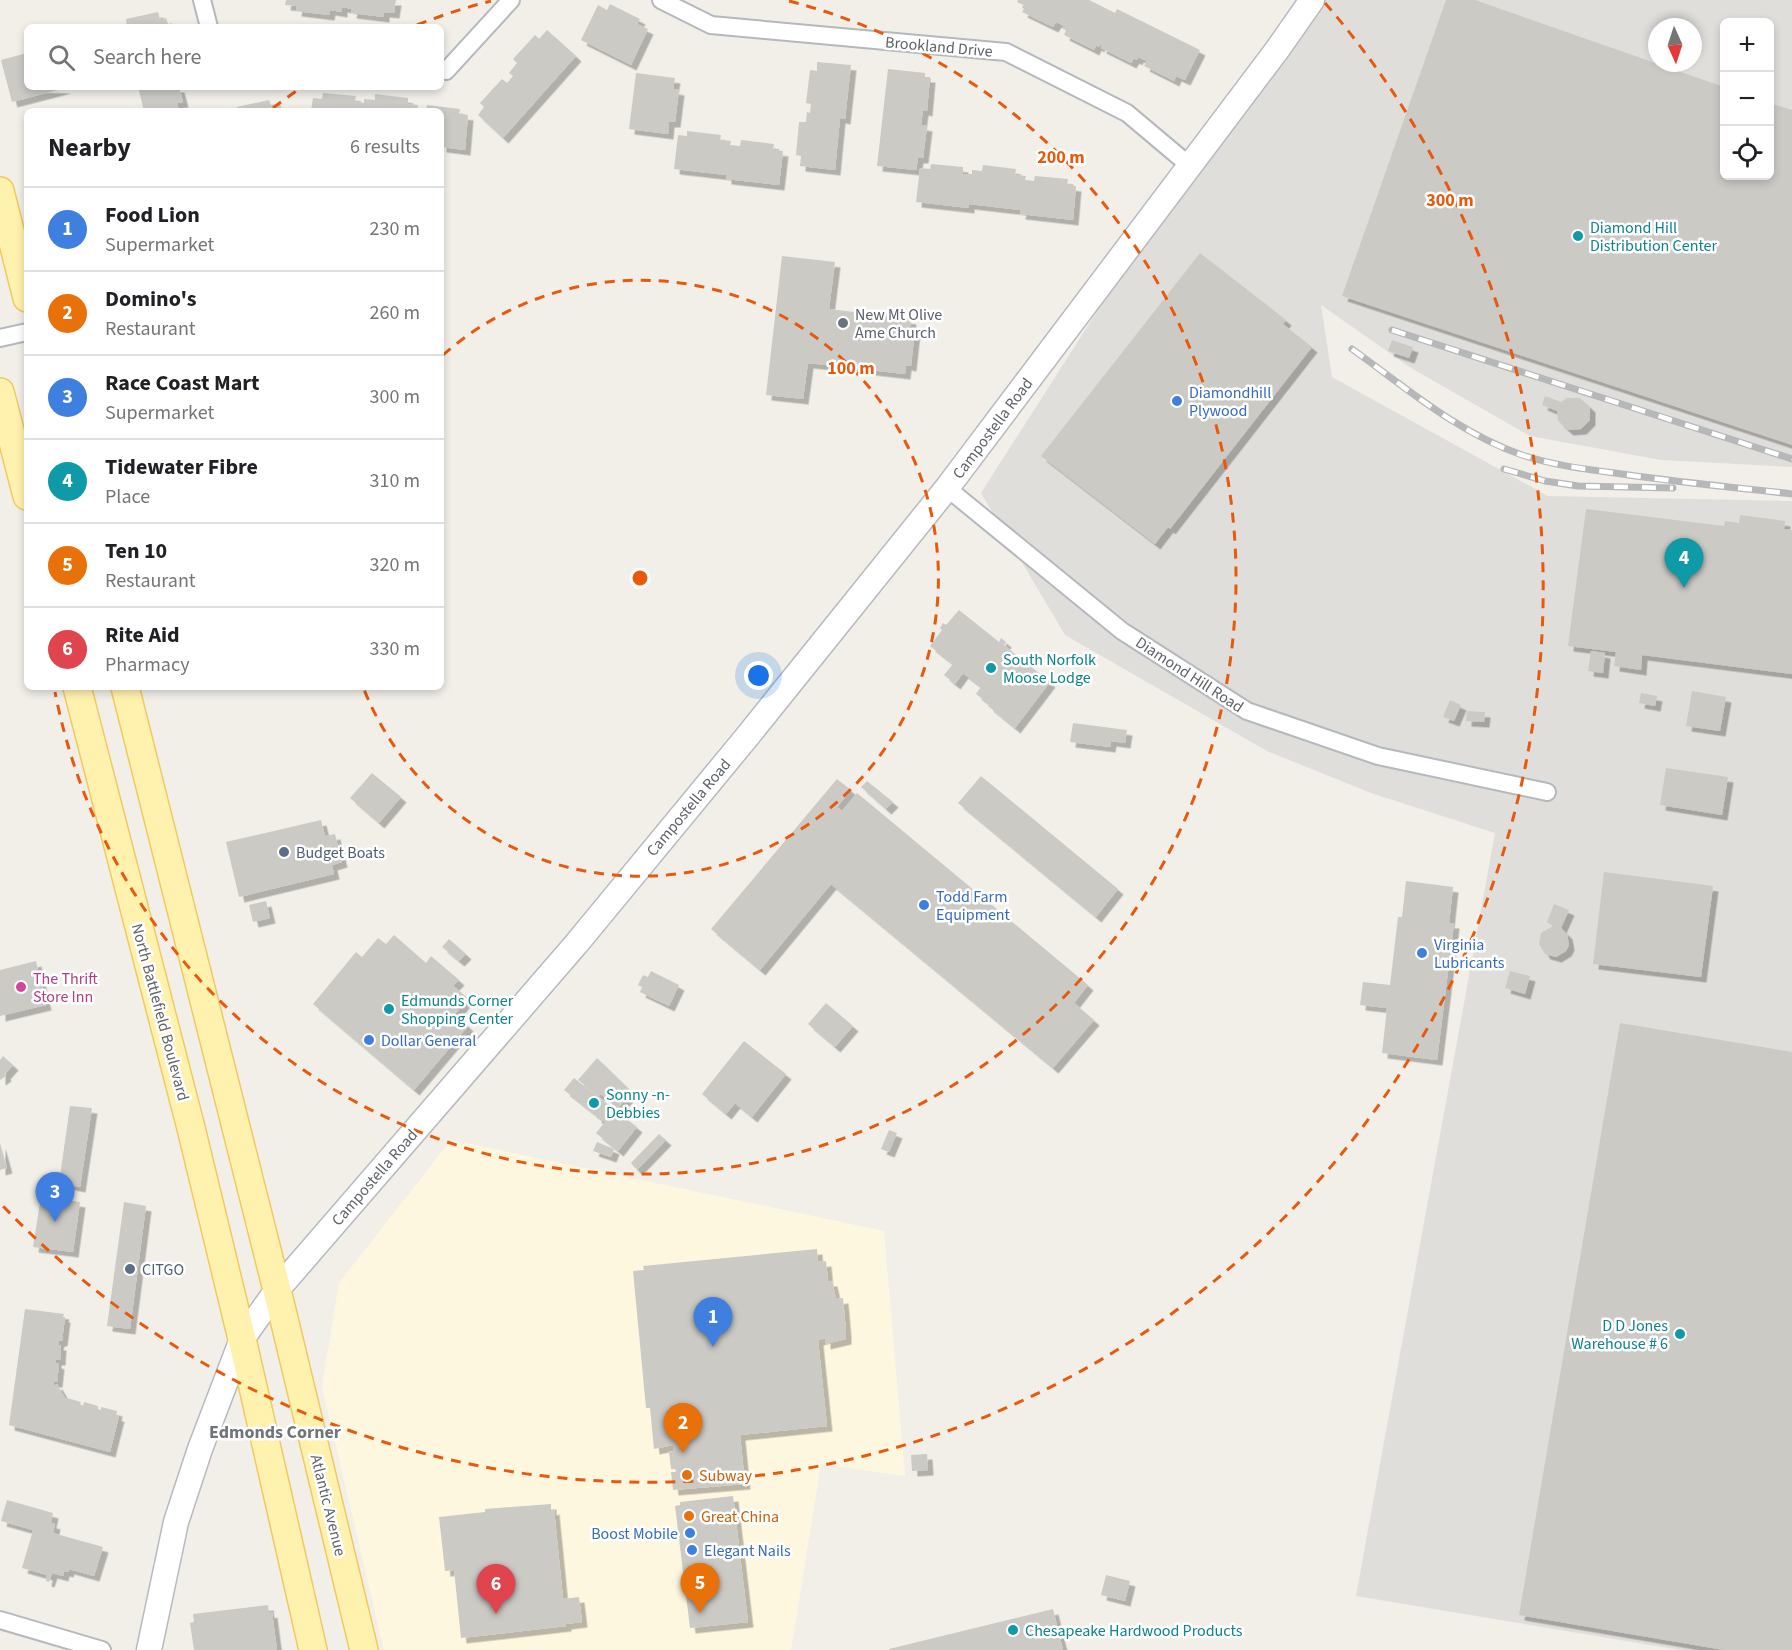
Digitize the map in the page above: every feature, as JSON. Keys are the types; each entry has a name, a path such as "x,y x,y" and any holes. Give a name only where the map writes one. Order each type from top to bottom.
{"main road":[{"name":"Campostella Road","path":"149,1650 176,1522 200,1449 242,1339 277,1290 577,943 947,488 1277,50 1312,0"},
{"path":"0,191 24,286"},
{"path":"0,392 24,484"},
{"name":"North Battlefield Boulevard","path":"78,690 191,1128 242,1339"},
{"path":"126,690 277,1290"},
{"name":"Atlantic Avenue","path":"277,1290 364,1650"},
{"path":"242,1339 313,1650"}],"street":[{"path":"202,0 208,24"},
{"path":"444,70 511,0"},
{"name":"Brookland Drive","path":"661,0 711,25 1006,52 1127,113 1190,166"},
{"path":"0,338 24,333"},
{"name":"Diamond Hill Road","path":"947,488 1122,631 1247,711 1378,756 1547,792"},
{"path":"0,1620 102,1650"}],"shaded area":[{"path":"1310,0 1792,0 1792,467 1661,460 1530,436 1411,368 1321,305 1332,377 1548,496 1792,501 1792,1650 1680,1650 1356,1596 1495,833 1371,793 1267,751 1065,635 981,493 1190,166"},
{"path":"451,1140 884,1231 905,1476 821,1464 791,1650 384,1650 322,1387 339,1283"}],"building":[{"path":"286,0 396,0 394,13 384,12 384,17 351,13 352,9 342,7 342,12 330,10 329,15 296,11 297,6 285,5"},
{"path":"1018,0 1089,0 1115,13 1117,9 1200,50 1185,80 1176,76 1174,81 1144,66 1147,61 1138,57 1137,60 1134,58 1131,63 1101,48 1100,44 1099,47 1096,45 1094,50 1064,35 1066,30 1063,29 1064,26 1056,22 1053,27 1022,12 1025,6 1017,2"},
{"name":"Diamond Hill Distribution Center","path":"1446,0 1475,0 1648,60 1648,72 1681,72 1720,86 1720,180 1774,180 1774,104 1792,110 1792,445 1342,296"},
{"path":"610,4 640,19 637,24 648,29 631,65 581,40 598,5 607,10"},
{"path":"158,12 160,20 166,18 168,24 127,24 126,19"},
{"path":"547,30 576,56 503,138 478,115 484,107 480,103 502,79 507,83 513,76 509,73 517,63 513,59 535,35 539,39"},
{"path":"24,54 24,90 58,90 12,102 1,60"},
{"path":"817,62 851,65 845,119 840,118 835,170 800,166 801,156 796,155 799,122 806,122 807,112 810,113 811,104 806,103 810,70 817,71"},
{"path":"888,69 925,73 925,77 930,77 927,111 923,110 921,125 927,126 923,158 918,158 916,170 877,166"},
{"path":"636,73 675,78 673,89 679,90 675,122 669,122 668,134 629,129"},
{"path":"139,90 180,90 183,102 177,103 178,108 143,108"},
{"path":"323,93 356,96 355,102 364,103 364,99 375,100 375,94 408,98 408,104 418,105 418,108 311,108 313,98 322,99"},
{"path":"269,100 271,105 280,103 281,108 237,108"},
{"path":"427,105 460,109 459,114 468,115 465,150 444,147 444,108 426,108"},
{"path":"687,131 721,135 720,140 731,141 730,145 740,146 741,140 774,144 773,150 783,151 779,185 726,179 726,175 674,169 678,135 687,136"},
{"path":"931,164 963,167 963,174 972,174 972,170 982,171 983,165 1016,169 1015,175 1026,176 1025,180 1034,181 1035,176 1068,179 1067,185 1076,186 1073,220 1020,214 1021,210 969,204 969,208 916,202 920,168 930,169"},
{"name":"Diamondhill Plywood","path":"1200,253 1286,320 1283,324 1312,347 1170,529 1168,527 1155,544 1041,456"},
{"name":"New Mt Olive Ame Church","path":"782,256 835,262 829,309 911,319 910,328 915,329 911,366 906,365 905,374 808,363 803,399 766,395"},
{"path":"1392,340 1413,347 1409,358 1388,351"},
{"path":"1545,396 1561,402 1567,398 1580,398 1590,407 1590,420 1581,429 1568,430 1558,421 1557,411 1542,405"},
{"path":"1586,509 1724,526 1725,521 1739,523 1740,515 1785,521 1784,529 1792,530 1792,674 1642,655 1641,670 1614,666 1616,652 1568,646"},
{"name":"South Norfolk Moose Lodge","path":"959,610 999,642 1001,638 1006,642 1004,645 1050,682 1015,728 976,694 981,687 963,673 955,684 944,675 953,664 930,646 942,630 940,628 943,623 946,625"},
{"path":"1591,651 1605,653 1603,673 1588,671"},
{"path":"1692,691 1726,697 1720,731 1686,726"},
{"path":"1641,693 1657,696 1655,706 1639,703"},
{"path":"1450,700 1461,705 1454,721 1443,717"},
{"path":"1467,711 1485,712 1484,722 1466,721"},
{"path":"1073,723 1127,730 1125,743 1111,741 1110,747 1070,742"},
{"path":"1666,768 1728,777 1722,815 1660,805"},
{"path":"372,773 401,797 379,823 350,798"},
{"path":"981,776 1118,889 1096,917 958,803"},
{"name":"Todd Farm Equipment","path":"837,779 851,790 837,807 842,811 857,793 1088,985 1074,1003 1094,1020 1053,1068 831,884 760,970 711,929"},
{"path":"867,781 893,802 886,809 861,787"},
{"name":"Budget Boats","path":"321,820 325,836 335,834 342,862 332,865 334,874 239,897 226,842"},
{"path":"1604,872 1713,886 1701,977 1593,964"},
{"name":"Virginia Lubricants","path":"1406,881 1453,887 1449,923 1454,923 1437,1060 1382,1053 1387,1008 1360,1005 1363,982 1390,985 1398,917 1402,917"},
{"path":"266,901 270,918 253,922 249,905"},
{"path":"1554,904 1569,910 1561,928 1567,934 1569,945 1566,951 1556,957 1545,954 1539,944 1541,933 1553,926 1547,922"},
{"name":"Edmunds Corner Shopping Center","path":"394,935 426,963 431,956 459,980 453,986 468,998 455,1014 468,1026 414,1090 313,1004 356,952 362,957 378,938 386,944"},
{"path":"449,939 466,954 459,961 442,947"},
{"name":"The Thrift Store Inn","path":"36,961 46,1005 0,1016 0,970"},
{"path":"651,971 679,985 669,1006 640,992 642,987 638,985 643,975 648,977"},
{"path":"1510,971 1530,976 1525,994 1505,988"},
{"path":"826,1003 853,1026 835,1047 808,1024"},
{"name":"D D Jones Warehouse # 6","path":"1620,1023 1792,1052 1792,1650 1724,1650 1519,1615"},
{"path":"744,1041 786,1074 752,1117 735,1103 726,1114 702,1094"},
{"path":"3,1056 13,1065 5,1074 6,1076 0,1080 0,1060"},
{"path":"597,1058 632,1092 619,1107 601,1094 599,1096 578,1080"},
{"name":"Sonny -n- Debbies","path":"574,1078 637,1127 618,1151 596,1133 605,1122 600,1118 599,1120 564,1090"},
{"path":"70,1106 92,1108 80,1187 59,1183"},
{"path":"889,1130 897,1133 889,1152 881,1149"},
{"path":"659,1134 666,1140 638,1169 635,1168 631,1163"},
{"path":"597,1142 614,1149 611,1157 593,1151"},
{"path":"0,1143 7,1168 0,1170"},
{"path":"41,1196 80,1202 73,1252 33,1247"},
{"path":"124,1202 146,1206 130,1329 107,1326"},
{"path":"817,1249 818,1262 826,1261 828,1281 832,1281 836,1299 843,1298 846,1332 846,1339 825,1344 825,1338 818,1340 827,1426 740,1435 745,1484 673,1490 671,1472 676,1472 676,1469 671,1469 669,1452 674,1451 673,1445 654,1449 650,1408 646,1408 633,1271 644,1270 643,1266"},
{"path":"25,1309 64,1314 62,1341 59,1341 58,1345 61,1345 60,1360 56,1360 59,1364 57,1382 53,1382 54,1386 57,1384 66,1400 67,1398 81,1402 83,1406 84,1402 98,1406 101,1410 101,1407 117,1411 116,1416 119,1416 110,1452 9,1425"},
{"path":"927,1454 928,1470 912,1471 911,1455"},
{"path":"733,1496 748,1622 690,1628 675,1506 680,1505 680,1502"},
{"path":"7,1500 53,1513 51,1523 55,1524 53,1533 103,1547 94,1576 69,1569 68,1572 64,1571 63,1576 52,1573 49,1582 46,1581 47,1575 22,1568 33,1530 1,1521"},
{"path":"551,1504 551,1510 554,1509 563,1599 579,1597 582,1622 566,1624 566,1626 461,1638 454,1570 445,1571 439,1517 485,1512 485,1509"},
{"path":"1106,1575 1130,1581 1125,1601 1101,1595"},
{"path":"268,1605 269,1613 272,1612 277,1650 194,1650 190,1623 194,1622 193,1614"},
{"name":"Chesapeake Hardwood Products","path":"1053,1609 1063,1650 889,1650 889,1649"}],"railway":[{"path":"1392,330 1792,459"},
{"path":"1352,349 1454,422 1498,446 1522,455 1592,470 1792,494"},
{"path":"1504,469 1545,481 1578,486 1673,488"}],"place":[{"name":"Diamond Hill Distribution Center","path":"1578,236"},
{"name":"New Mt Olive Ame Church","path":"843,323"},
{"name":"Diamondhill Plywood","path":"1177,401"},
{"name":"Tidewater Fibre","path":"1684,588"},
{"name":"South Norfolk Moose Lodge","path":"991,668"},
{"name":"Budget Boats","path":"284,852"},
{"name":"Todd Farm Equipment","path":"924,905"},
{"name":"Virginia Lubricants","path":"1422,953"},
{"name":"The Thrift Store Inn","path":"21,987"},
{"name":"Edmunds Corner Shopping Center","path":"389,1009"},
{"name":"Dollar General","path":"369,1040"},
{"name":"Sonny -n- Debbies","path":"594,1103"},
{"name":"Race Coast Mart","path":"55,1222"},
{"name":"CITGO","path":"130,1269"},
{"name":"D D Jones Warehouse # 6","path":"1680,1334"},
{"name":"Food Lion","path":"713,1347"},
{"name":"Domino's","path":"683,1453"},
{"name":"Subway","path":"687,1475"},
{"name":"Great China","path":"689,1516"},
{"name":"Boost Mobile","path":"690,1533"},
{"name":"Elegant Nails","path":"692,1550"},
{"name":"Ten 10","path":"700,1613"},
{"name":"Rite Aid","path":"496,1614"},
{"name":"Chesapeake Hardwood Products","path":"1013,1630"}],"district":[{"name":"Edmonds Corner","path":"275,1432"}]}
